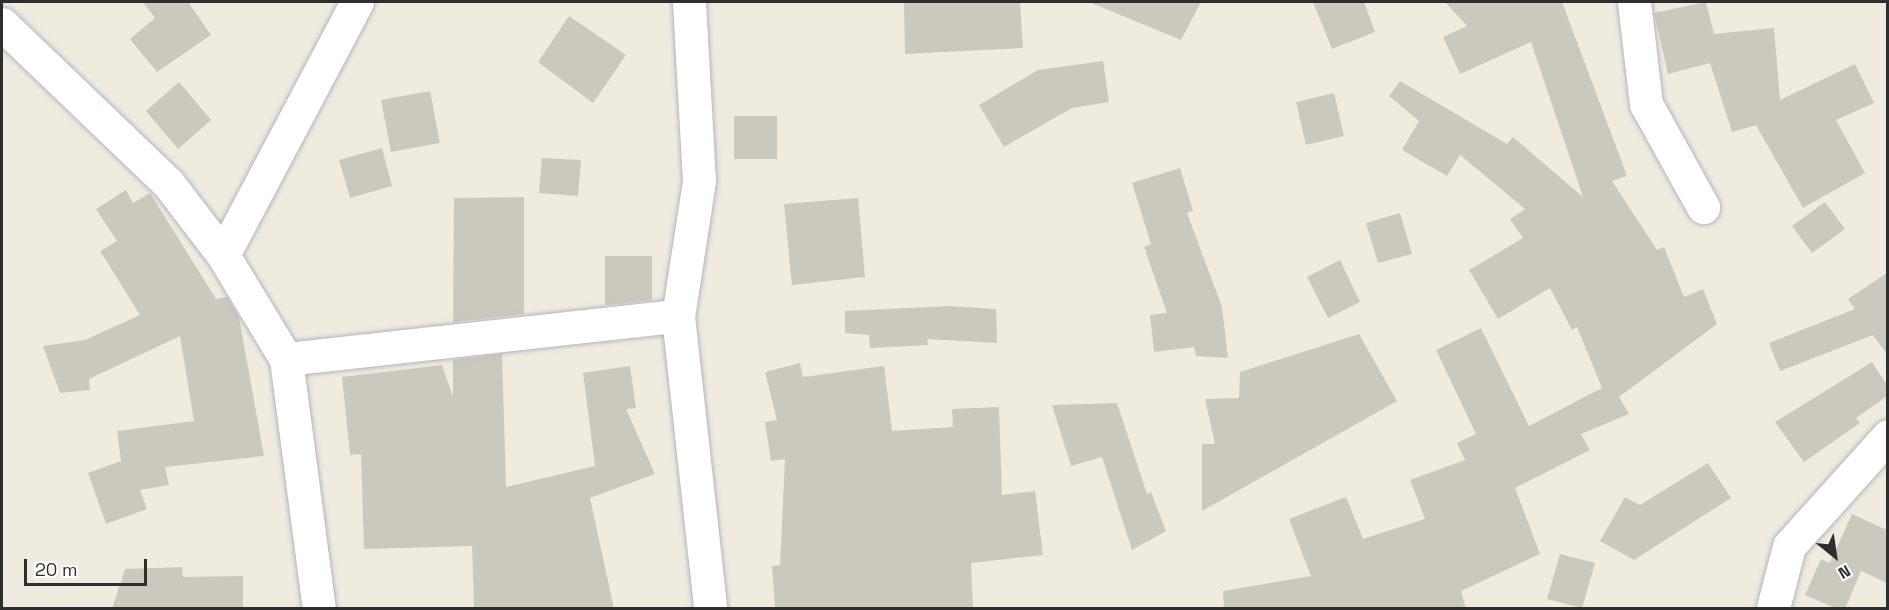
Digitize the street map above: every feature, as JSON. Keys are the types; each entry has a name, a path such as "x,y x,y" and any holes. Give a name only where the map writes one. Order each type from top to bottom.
{"street":[{"path":"223,255 357,2"},
{"path":"689,2 699,181 678,316 710,609"},
{"path":"1634,2 1646,104 1703,207"},
{"path":"2,24 168,183 223,255 286,359 319,609"},
{"path":"286,359 678,316"},
{"path":"1773,609 1789,546 1887,436"}],"building":[{"path":"143,2 188,2 211,35 157,72 130,39 155,18"},
{"path":"1020,2 1023,48 905,54 904,3"},
{"path":"1089,2 1201,2 1181,40"},
{"path":"1313,2 1364,2 1375,32 1332,49"},
{"path":"1445,2 1562,2 1627,176 1612,181 1657,250 1664,247 1684,297 1703,289 1717,324 1619,397 1629,414 1581,434 1590,450 1515,488 1540,554 1461,591 1466,609 1224,609 1223,591 1311,576 1289,519 1346,497 1363,539 1425,519 1410,480 1465,460 1457,443 1476,434 1436,350 1481,328 1529,426 1602,388 1577,327 1572,330 1550,288 1498,319 1469,270 1523,238 1510,219 1525,209 1460,155 1447,176 1402,150 1419,121 1389,96 1400,81 1507,144 1513,137 1583,197 1531,42 1460,74 1443,37 1467,26"},
{"path":"1706,2 1714,34 1774,28 1780,100 1855,64 1874,103 1836,120 1865,173 1803,208 1756,125 1732,132 1710,63 1668,74 1654,13"},
{"path":"569,16 626,55 593,103 538,62"},
{"path":"1103,61 1109,102 1072,108 1004,147 979,105 1038,70"},
{"path":"179,82 211,120 178,149 146,111"},
{"path":"430,91 440,143 391,152 381,100"},
{"path":"1334,93 1344,136 1306,145 1296,102"},
{"path":"734,116 777,116 777,159 734,159"},
{"path":"382,148 392,186 350,198 339,160"},
{"path":"542,158 581,160 578,196 539,193"},
{"path":"1180,168 1193,211 1187,213 1222,307 1228,358 1196,356 1194,347 1154,352 1150,315 1167,313 1144,247 1151,244 1132,183"},
{"path":"126,190 133,203 150,193 216,299 227,297 239,317 264,456 165,467 169,485 140,490 147,509 106,524 88,473 121,461 117,431 194,421 180,336 89,379 90,390 60,393 43,346 85,340 140,315 100,251 117,241 96,209"},
{"path":"524,197 524,314 453,322 454,198"},
{"path":"858,198 865,277 792,285 784,204"},
{"path":"1825,202 1845,229 1812,253 1792,226"},
{"path":"1400,213 1412,254 1378,263 1366,223"},
{"path":"605,256 652,256 652,300 605,305"},
{"path":"1340,260 1360,302 1328,318 1307,277"},
{"path":"1887,273 1887,354 1873,335 1780,371 1769,343 1855,309 1848,299"},
{"path":"949,306 996,309 997,343 927,339 928,345 870,348 869,335 845,333 845,311"},
{"path":"1359,334 1397,401 1202,511 1202,444 1215,444 1205,399 1239,398 1240,372"},
{"path":"502,354 506,487 595,466 583,373 630,366 636,408 626,409 655,474 590,498 614,609 474,609 472,546 364,549 361,454 350,455 342,377 442,365 453,397 453,360"},
{"path":"1872,362 1887,385 1887,396 1856,418 1860,423 1804,462 1775,422"},
{"path":"800,363 803,377 884,366 892,431 953,427 952,409 999,407 1002,495 1035,491 1043,555 971,563 973,609 775,609 772,566 780,565 785,459 771,461 765,422 777,420 765,372"},
{"path":"1117,403 1147,494 1151,492 1166,531 1132,550 1102,457 1071,466 1052,405"},
{"path":"1708,463 1731,498 1634,560 1600,541 1625,497 1640,505"},
{"path":"1852,514 1887,530 1887,583 1861,571 1845,609 1837,609 1805,595 1821,559 1830,563"},
{"path":"1560,554 1595,563 1582,608 1547,599"},
{"path":"182,567 183,577 243,576 243,609 112,609 125,569"}]}
